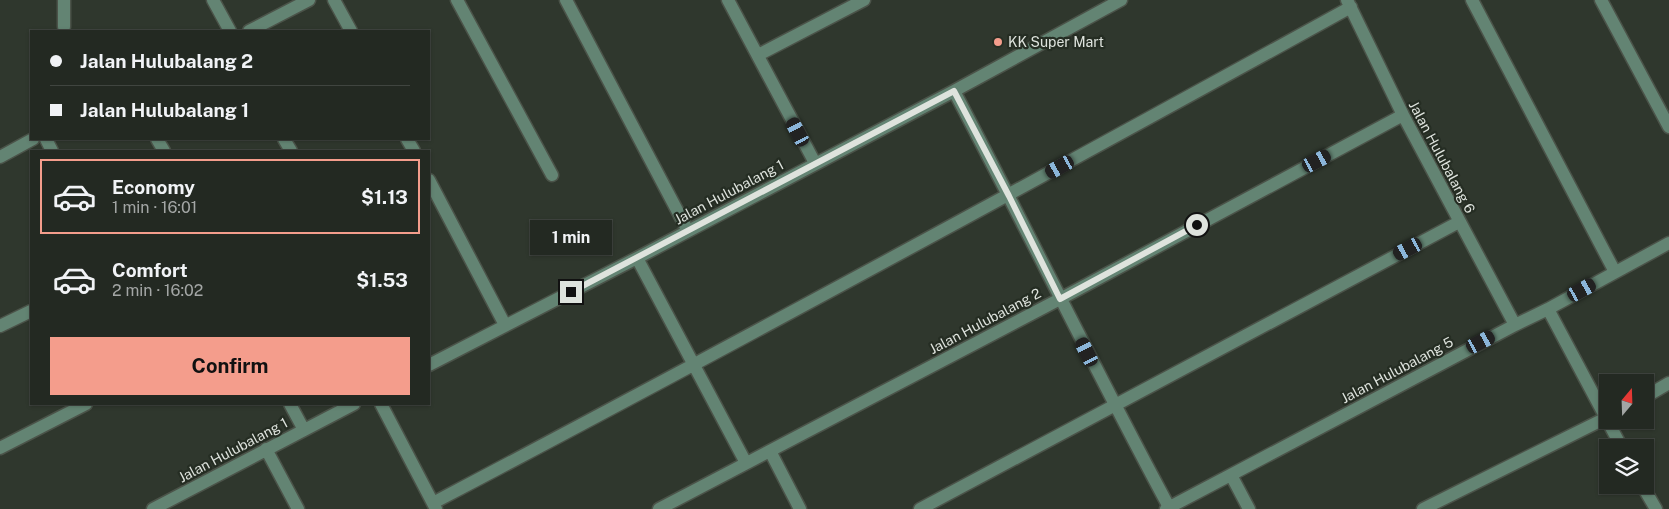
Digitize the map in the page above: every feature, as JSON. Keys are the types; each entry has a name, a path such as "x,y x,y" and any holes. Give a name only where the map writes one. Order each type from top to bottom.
{"street":[{"path":"64,0 64,27"},
{"path":"214,0 229,30"},
{"path":"251,30 308,0"},
{"path":"334,0 350,30"},
{"path":"457,0 552,175"},
{"path":"566,0 688,231"},
{"path":"728,0 815,163"},
{"path":"758,55 864,0"},
{"name":"Jalan Hulubalang 1","path":"430,364 954,91 1121,0"},
{"path":"1472,0 1616,272"},
{"path":"1601,0 1669,127"},
{"path":"382,405 435,506 1009,196 1349,3"},
{"name":"Jalan Hulubalang 6","path":"1349,3 1402,115 1515,325"},
{"path":"954,91 1167,508"},
{"name":"Jalan Hulubalang 2","path":"659,509 679,504 770,450 1060,299 1402,115"},
{"path":"0,157 31,140"},
{"path":"430,182 505,325"},
{"path":"920,509 1459,222"},
{"name":"Jalan Hulubalang 5","path":"1167,508 1548,309 1669,242"},
{"path":"637,258 746,463"},
{"path":"1548,309 1599,405"},
{"path":"0,326 30,311"},
{"path":"1654,391 1669,383"},
{"path":"0,448 84,405"},
{"path":"291,405 304,430"},
{"name":"Jalan Hulubalang 1","path":"153,509 352,405"},
{"path":"1423,509 1599,421"},
{"path":"266,449 298,509"},
{"path":"770,450 800,509"},
{"path":"1231,476 1249,509"},
{"path":"1647,494 1656,509"}],"place":[{"name":"KK Super Mart","path":"998,42"}],"route":[{"path":"571,292 954,91 1060,299 1197,225"}]}
